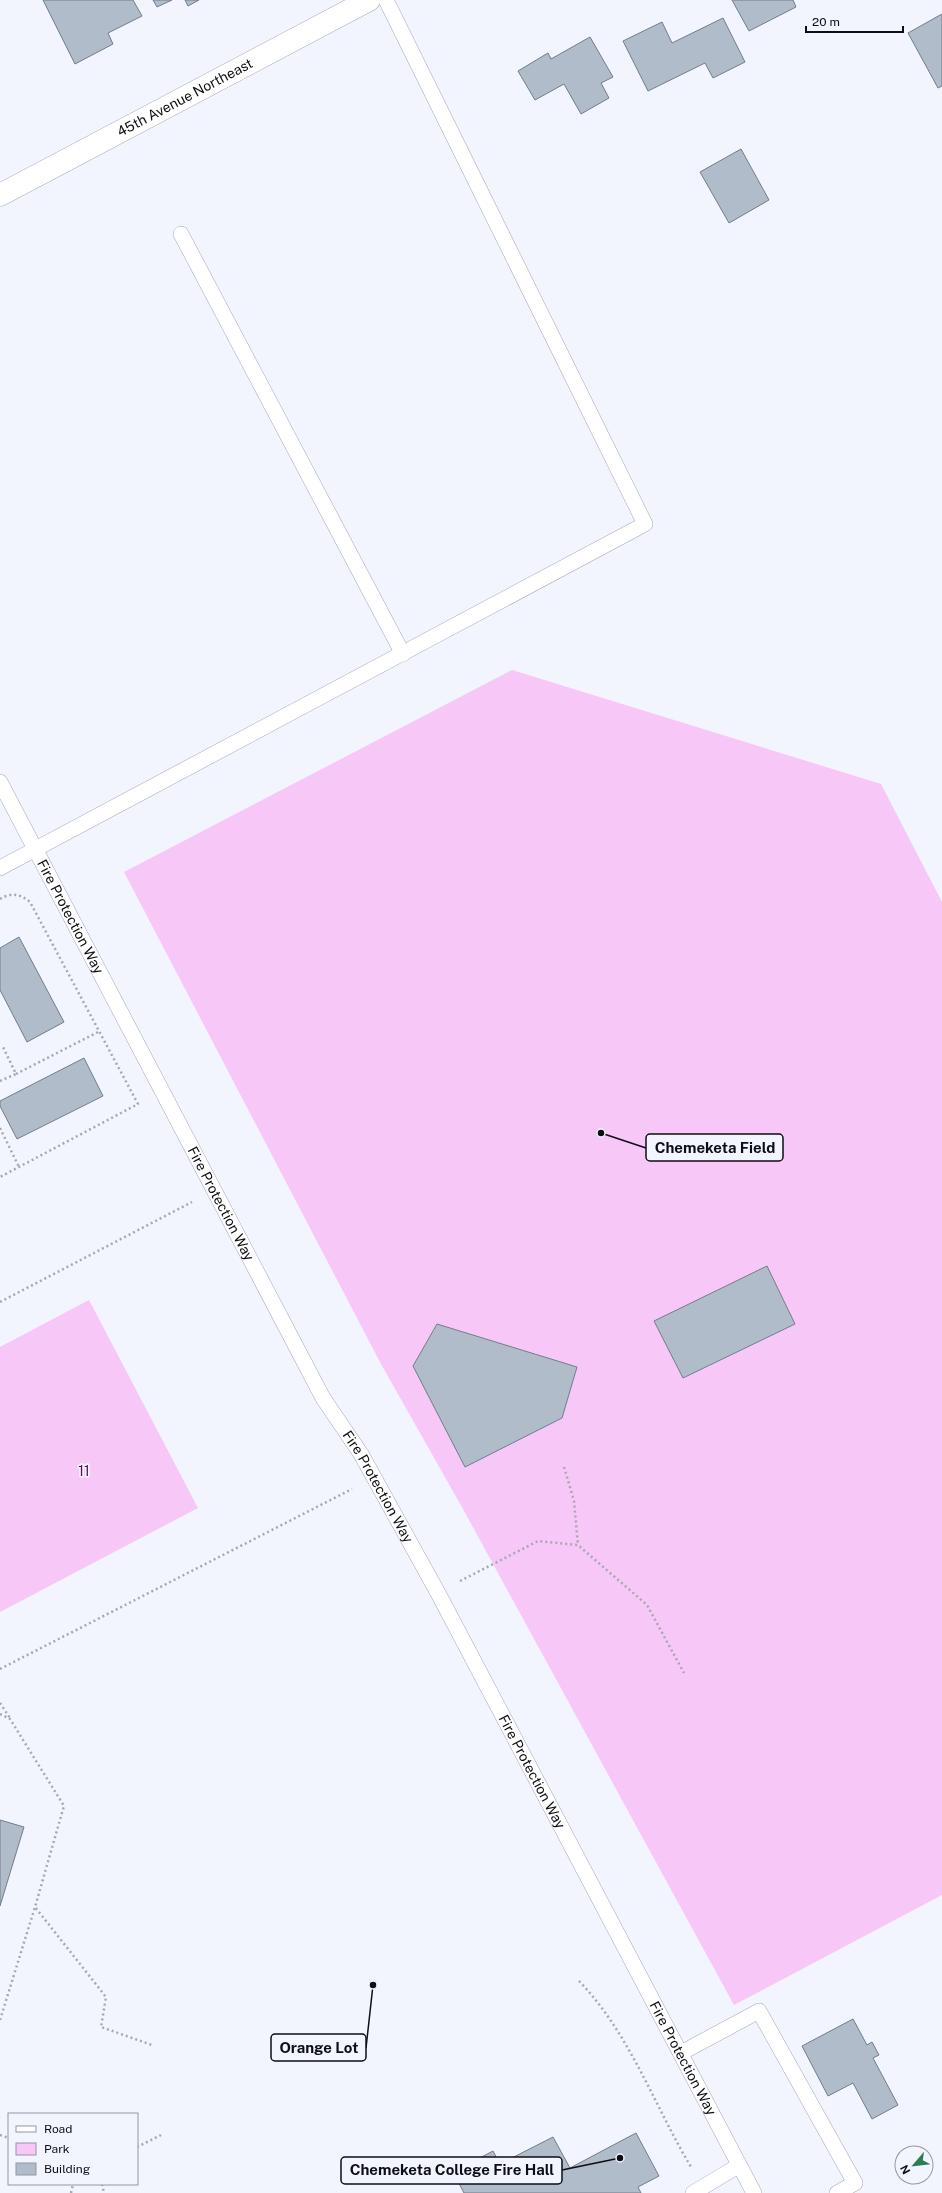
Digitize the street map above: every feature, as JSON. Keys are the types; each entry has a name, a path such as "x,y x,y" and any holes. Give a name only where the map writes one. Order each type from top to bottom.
{"street":[{"name":"45th Avenue Northeast","path":"0,195 369,0"}],"lane":[{"path":"0,868 645,524 386,0"},
{"path":"181,234 403,654"},
{"name":"Fire Protection Way","path":"0,782 323,1398 375,1478 438,1593 681,2053 738,2166 754,2193"},
{"path":"681,2053 759,2011 855,2183 837,2193"},
{"path":"698,2190 738,2166"}],"path":[{"path":"0,900 14,894 22,896 30,902 138,1104 0,1177"},
{"path":"0,1081 100,1031"},
{"path":"3,1047 16,1074"},
{"path":"0,1128 19,1167"},
{"path":"0,1302 214,1191"},
{"path":"564,1467 574,1501 578,1546"},
{"path":"0,1669 375,1478"},
{"path":"438,1593 538,1541 578,1546 647,1605 684,1673"},
{"path":"0,1703 64,1806 36,1907 0,2020"},
{"path":"0,1714 10,1719"},
{"path":"36,1907 106,1997 101,2027 152,2044"},
{"path":"580,1981 599,2001 616,2028 698,2190"},
{"path":"138,2146 161,2135"}],"green space":[{"path":"512,670 881,784 942,902 942,1895 734,2005 463,1509 381,1364 124,872"},
{"name":"11","path":"89,1300 198,1508 0,1612 0,1347"}],"building":[{"path":"43,0 133,0 142,16 108,33 113,44 75,64"},
{"path":"153,0 172,0 157,7"},
{"path":"185,0 199,0 188,6"},
{"path":"732,0 793,0 796,7 749,31"},
{"path":"942,14 942,86 938,88 908,33"},
{"path":"723,18 745,62 713,78 705,63 648,91 623,41 662,22 672,43"},
{"path":"590,37 613,77 601,83 609,98 581,114 564,84 535,100 518,71 548,53 551,59"},
{"path":"741,149 769,200 729,223 700,172"},
{"path":"19,937 64,1022 27,1042 0,990 0,948"},
{"path":"84,1058 103,1096 17,1139 0,1106 0,1101"},
{"path":"767,1266 795,1324 683,1378 654,1321"},
{"path":"437,1324 577,1367 562,1418 465,1467 413,1366"},
{"path":"0,1820 24,1827 0,1906"},
{"path":"853,2019 867,2045 872,2042 879,2055 873,2058 898,2105 872,2119 853,2083 828,2096 802,2046"},
{"path":"636,2133 659,2176 638,2187 641,2193 464,2193 453,2172 493,2151 500,2164 553,2137 570,2168"}],"place":[{"name":"Chemeketa Field","path":"601,1133"},
{"name":"Orange Lot","path":"373,1985"},
{"name":"Chemeketa College Fire Hall","path":"620,2158"}]}
